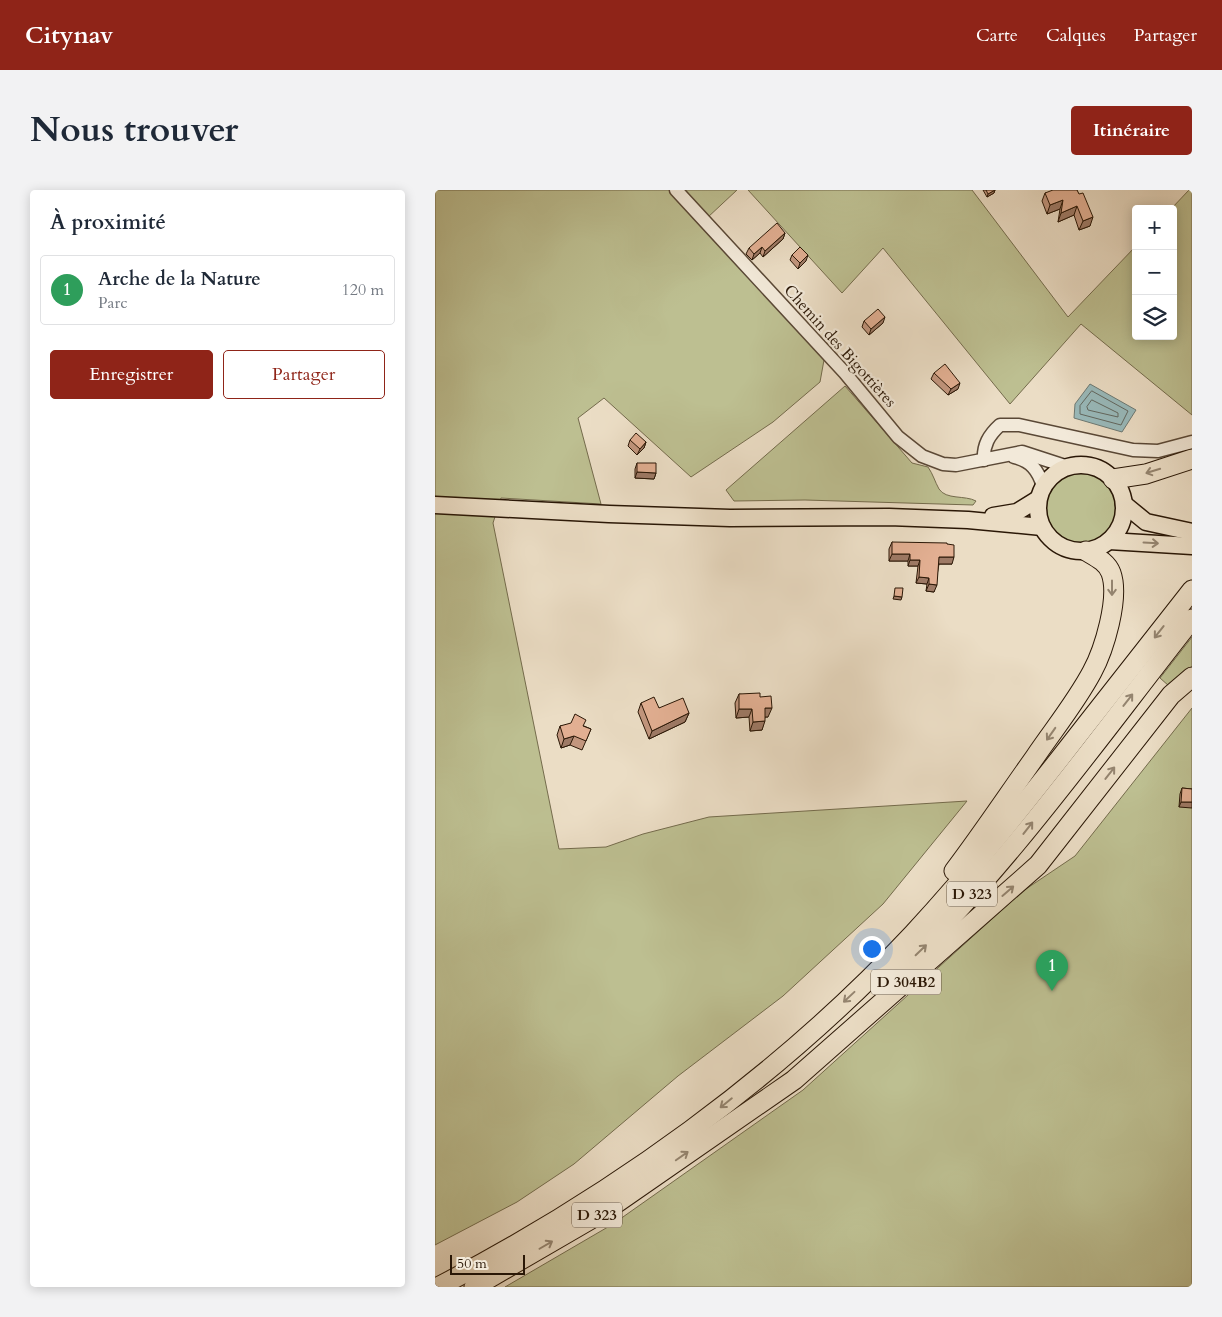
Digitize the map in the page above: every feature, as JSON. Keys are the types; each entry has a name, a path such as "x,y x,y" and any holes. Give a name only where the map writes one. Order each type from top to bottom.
{"highway":[{"path":"1113,479 1147,474 1192,459"},
{"path":"884,963 893,945 906,927 938,891 966,854 1093,671 1105,641 1113,584 1112,575 1106,565 1086,551"},
{"name":"D 323","path":"438,1287 550,1225 629,1174 677,1140 802,1039 884,963 998,838 1191,592"},
{"name":"D 323","path":"474,1287 605,1211 714,1133 823,1044 925,946 1011,850 1192,618"},
{"name":"D 304B2","path":"714,1133 794,1080 1038,865 1171,695 1192,677"}],"main road":[{"path":"968,520 1017,512 1041,492 1058,471 1068,466 1080,464 1093,466 1104,471 1119,486 1124,504 1121,524 1109,541 1098,548 1086,551 1073,551 1053,542 1042,527 1037,508 1041,492"},
{"path":"1124,504 1146,522 1192,532"},
{"path":"435,505 701,517 889,517 968,520 1042,527"},
{"path":"1109,541 1192,546"}],"street":[{"name":"Chemin des Bigottières","path":"676,190 845,373 898,437 922,456 943,464 956,465 1022,452 1068,466"},
{"path":"984,460 985,445 991,434 1000,425 1019,425 1133,450 1158,451 1192,442"},
{"path":"1009,456 1025,459 1036,469 1041,492"}],"green space":[{"path":"435,190 670,190 824,360 820,382 773,422 691,477 604,398 578,418 601,504 501,498 493,523 559,849 606,847 643,834 709,817 967,801 883,904 783,996 678,1076 574,1164 517,1202 435,1245"},
{"path":"682,190 737,190 707,218"},
{"path":"748,190 972,190 1068,317 1132,250 1132,340 1177,340 1177,205 1175,205 1189,190 1192,190 1192,415 1081,324 1010,404 883,248 842,293"},
{"path":"845,386 912,463 928,467 942,492 946,495 972,499 976,501 973,505 805,500 734,501 726,490"},
{"path":"1081,472 1101,478 1111,488 1117,508 1111,528 1101,538 1081,544 1061,538 1051,528 1045,508 1051,488 1061,478"},
{"path":"1192,637 1192,668 1169,686 1160,678"},
{"path":"1192,708 1192,1287 505,1287 613,1224 803,1090 1023,891 1075,856"}],"water":[{"path":"1090,384 1136,410 1122,432 1074,418 1075,404"}],"building":[{"path":"986,190 995,190 988,194"},
{"path":"1053,190 1077,190 1079,194 1083,193 1093,217 1083,221 1077,206 1061,213 1063,200 1050,205 1045,193"},
{"path":"777,223 785,233 765,251 762,247 754,254 749,248"},
{"path":"800,247 808,255 800,263 792,255"},
{"path":"878,309 885,317 871,329 864,321"},
{"path":"945,364 960,383 951,389 934,373"},
{"path":"636,433 646,442 640,449 630,440"},
{"path":"637,463 656,463 656,473 637,472"},
{"path":"892,542 947,543 954,545 954,557 939,557 937,585 929,584 929,578 919,577 920,560 910,560 910,554 892,554"},
{"path":"895,588 903,588 902,597 894,596"},
{"path":"760,693 760,697 771,696 772,708 765,708 765,721 753,722 752,709 739,709 739,694"},
{"path":"654,697 659,708 683,698 689,713 652,731 641,703"},
{"path":"575,714 586,720 583,726 591,729 586,741 574,736 564,739 560,726 571,723"},
{"path":"1182,788 1192,789 1192,802 1181,802"}],"place":[{"name":"Arche de la Nature","path":"1052,991"}]}
